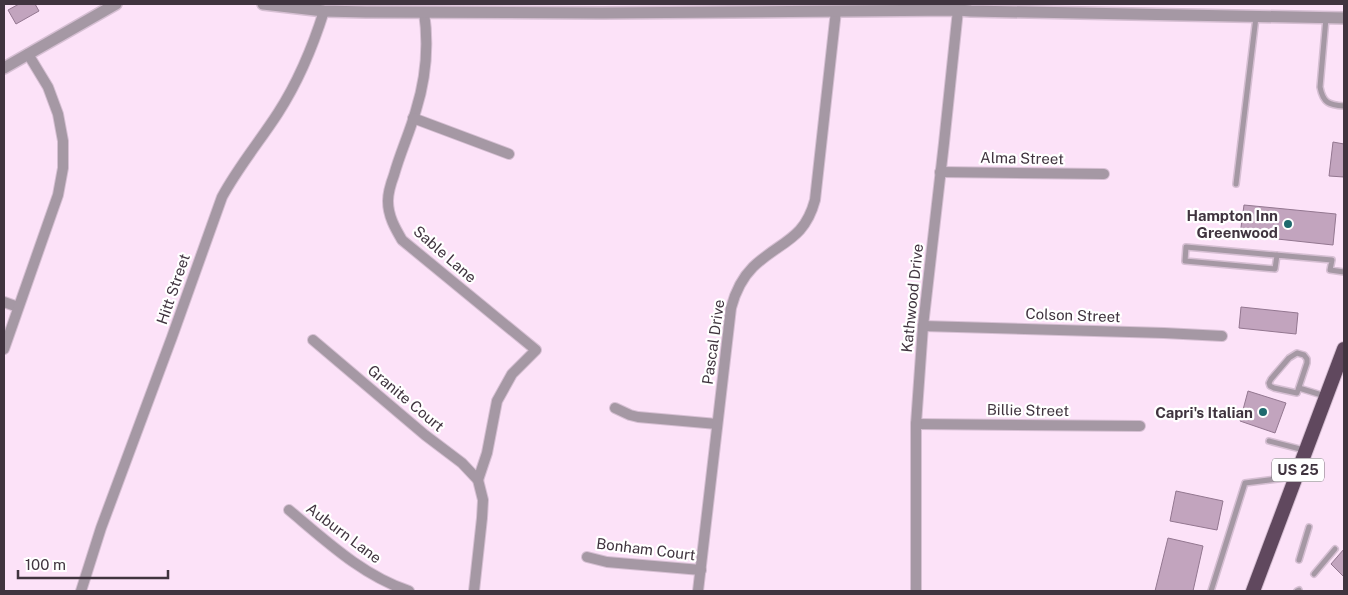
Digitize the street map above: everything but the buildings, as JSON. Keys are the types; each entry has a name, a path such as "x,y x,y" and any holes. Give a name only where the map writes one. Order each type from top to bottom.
{"highway":[{"name":"US 25","path":"1253,591 1344,350"}],"street":[{"path":"4,68 116,4"},
{"path":"263,4 325,7 366,12 602,13 1075,8 1344,18"},
{"name":"Hitt Street","path":"81,591 101,528 222,197 232,178 286,100 318,30 325,7"},
{"name":"Kathwood Drive","path":"916,591 916,424 923,326 958,10"},
{"name":"Pascal Drive","path":"698,591 728,320 734,297 742,281 764,257 802,229 814,206 836,11"},
{"name":"Sable Lane","path":"424,12 427,42 426,67 413,118 390,187 388,200 393,223 402,240 536,350 512,374 497,401 491,438 478,480"},
{"path":"4,349 58,195 63,168 63,141 58,114 48,87 28,54"},
{"path":"413,118 509,154"},
{"name":"Alma Street","path":"940,172 1104,174"},
{"path":"4,302 18,307"},
{"name":"Colson Street","path":"923,326 1154,332 1222,336"},
{"name":"Granite Court","path":"313,340 425,435 462,463 478,480"},
{"path":"615,408 638,417 717,424"},
{"name":"Billie Street","path":"916,424 1140,426"},
{"path":"474,591 483,500 478,480"},
{"name":"Auburn Lane","path":"289,510 360,567 409,591"},
{"name":"Bonham Court","path":"587,557 607,562 701,570"}],"lane":[{"path":"1236,184 1256,16"},
{"path":"1326,18 1320,87 1326,101 1333,106 1344,106"},
{"path":"1277,255 1275,269 1185,261 1186,247 1277,255 1332,260 1330,270 1344,272"},
{"path":"1297,354 1304,354 1307,363 1299,388 1297,393 1294,393 1274,388 1269,383 1289,358 1297,354"},
{"path":"1299,388 1326,396"},
{"path":"1268,441 1306,450"},
{"path":"1211,591 1245,483 1296,476"},
{"path":"1298,560 1308,527"},
{"path":"1314,574 1335,548"}],"place":[{"name":"Hampton Inn Greenwood","path":"1288,224"},
{"name":"Capri's Italian","path":"1263,412"}]}
